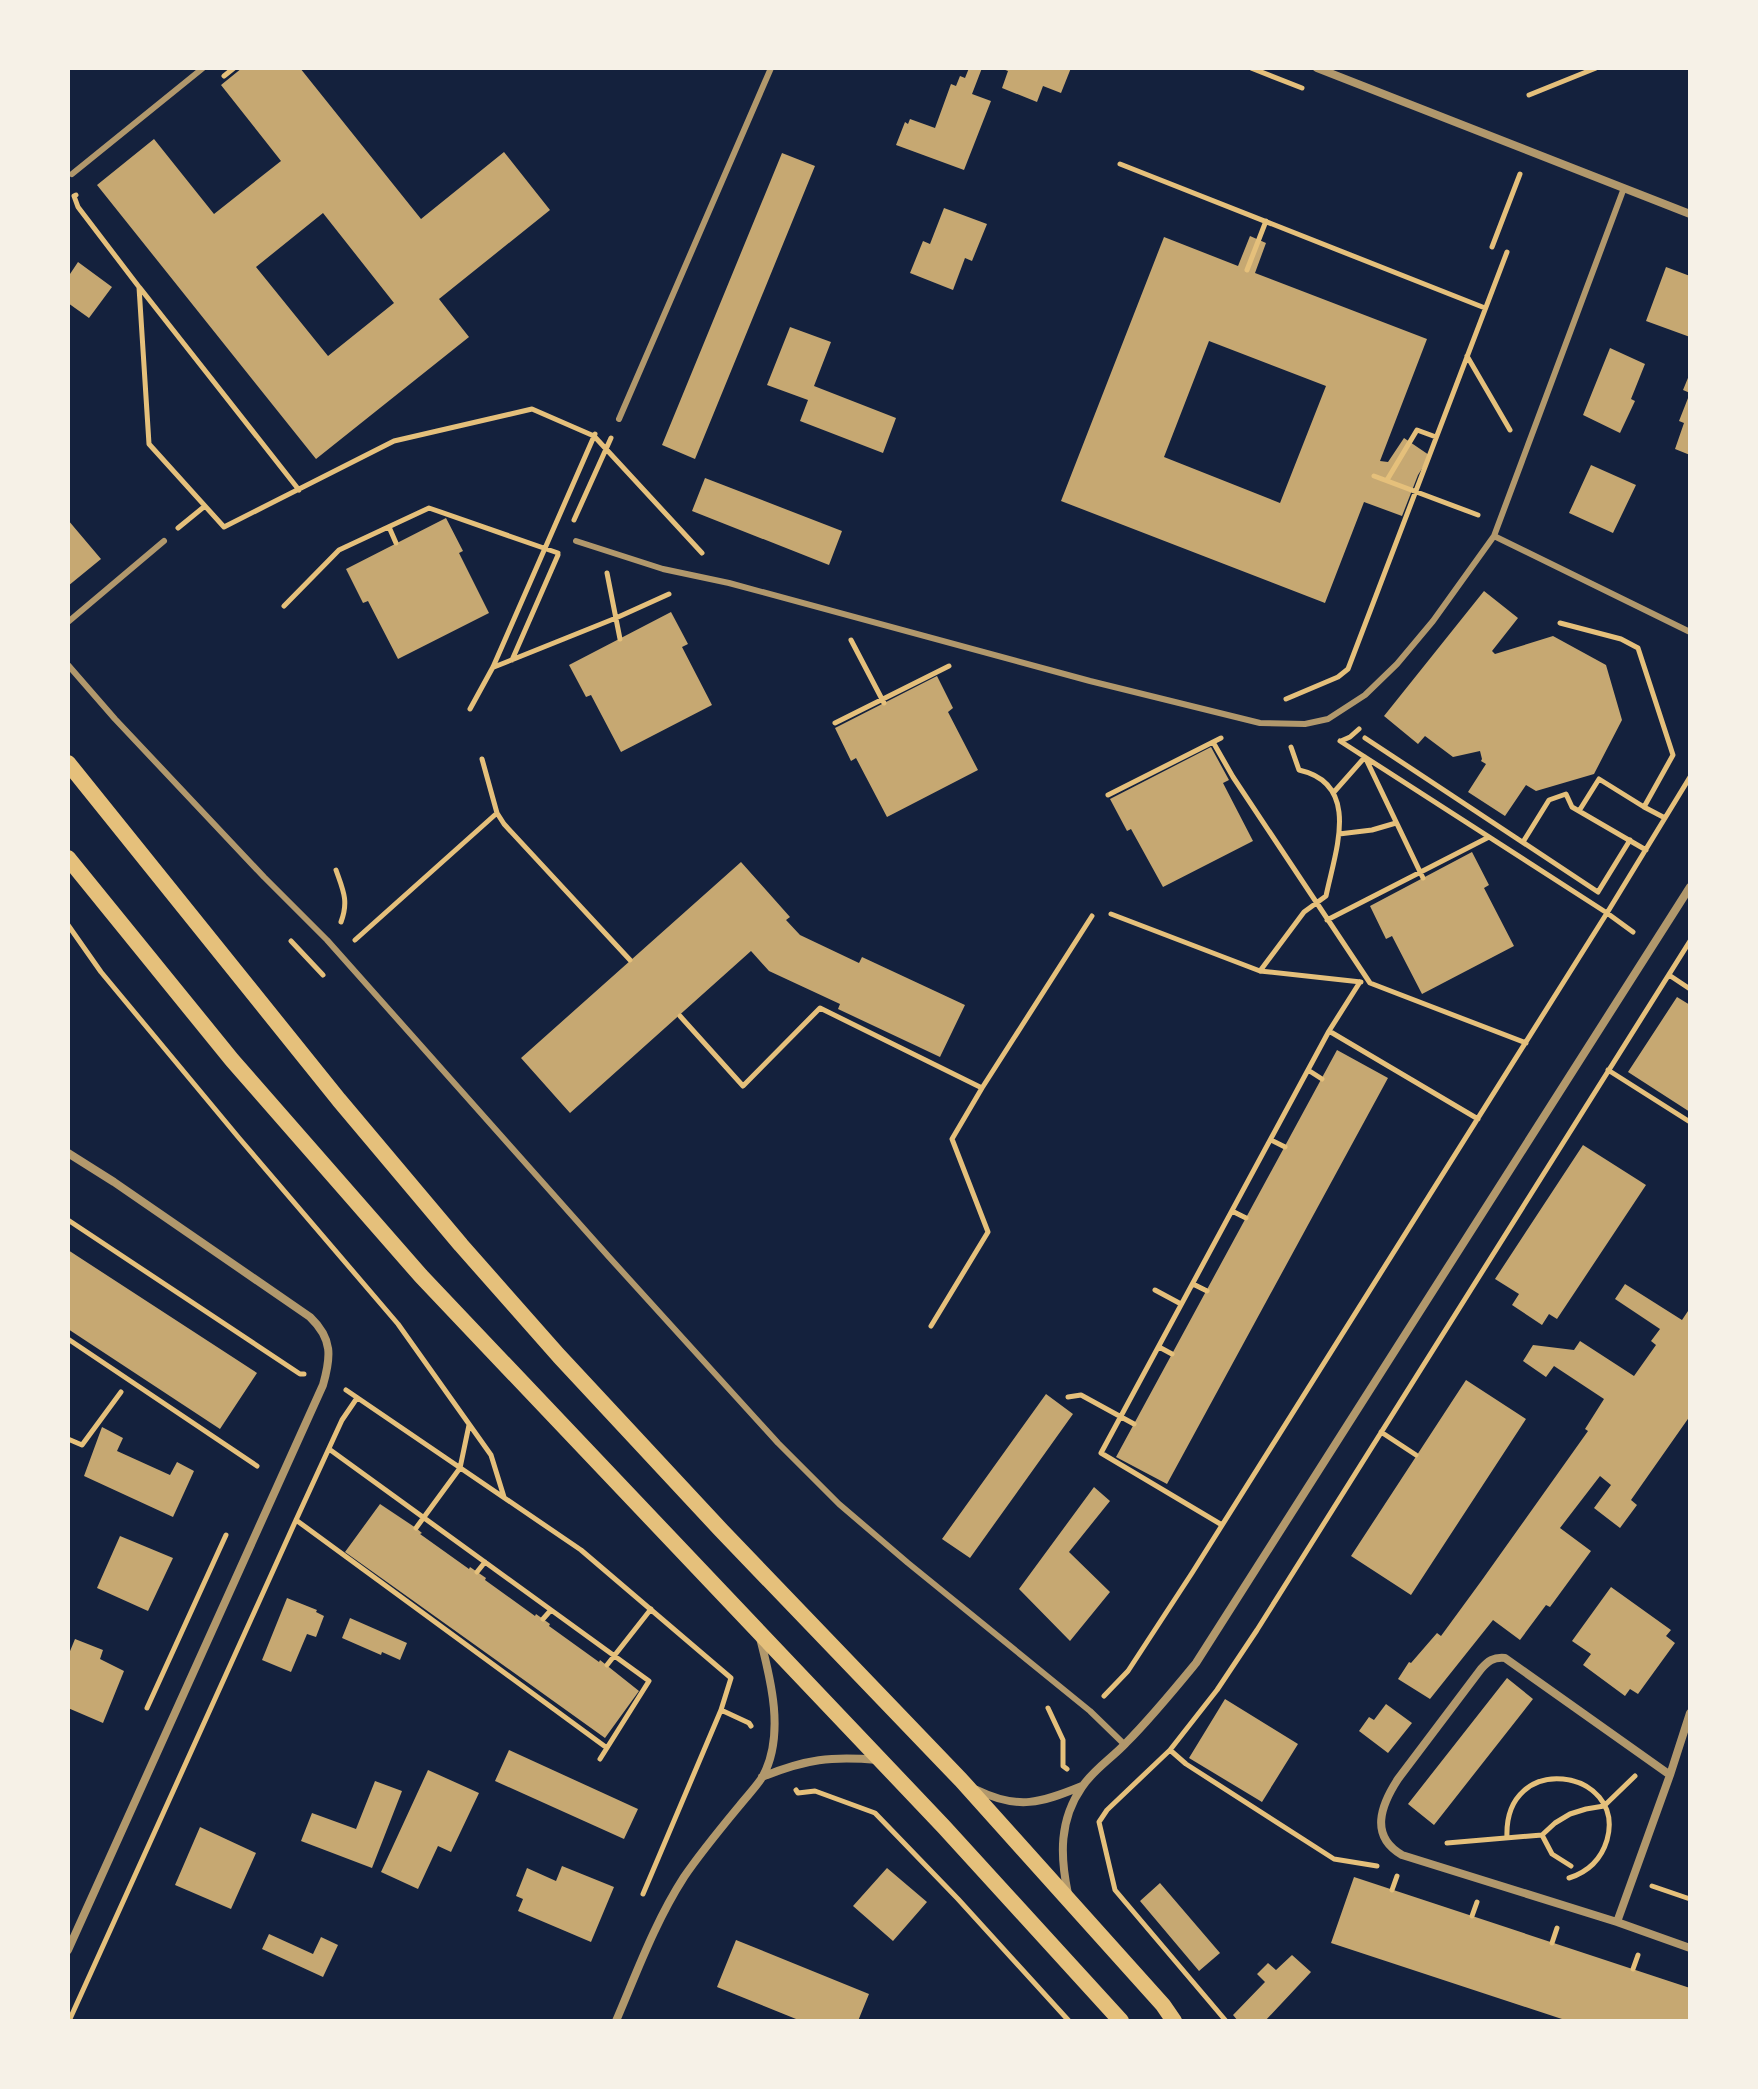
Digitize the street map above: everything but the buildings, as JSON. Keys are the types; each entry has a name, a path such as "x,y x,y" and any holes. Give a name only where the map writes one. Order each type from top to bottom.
{"main road":[{"path":"68,763 339,1100 461,1245 700,1508 961,1780 1176,2021"},
{"path":"68,858 232,1060 421,1276 944,1827 1121,2021"}],"street":[{"path":"1317,68 1690,214"},
{"path":"1070,1903 1063,1868 1062,1841 1065,1821 1083,1786 1125,1745 1196,1663 1690,887"},
{"path":"68,1153 310,1317 328,1343 328,1370 318,1397 68,1950"},
{"path":"616,2021 653,1934 675,1892 762,1777 771,1756 773,1696 759,1634"},
{"path":"1670,1775 1505,1658 1496,1657 1481,1669 1389,1792 1381,1832 1384,1841 1402,1855 1690,1948"},
{"path":"1617,1922 1690,1713"},
{"path":"762,1777 828,1757 880,1760"},
{"path":"961,1780 996,1799 1013,1803 1053,1798 1083,1786"}],"lane":[{"path":"72,174 203,68"},
{"path":"619,419 771,68"},
{"path":"576,541 663,569 729,583 1090,681 1260,723 1305,724 1328,719 1365,695 1397,664 1433,621 1494,536 1624,188"},
{"path":"1494,536 1690,632"},
{"path":"68,622 164,541"},
{"path":"68,665 115,719 327,940 778,1443 839,1504 1090,1711 1125,1745"}],"path":[{"path":"222,78 234,68"},
{"path":"1529,95 1596,68"},
{"path":"1120,164 1485,308"},
{"path":"1492,247 1520,174"},
{"path":"87,186 74,196 78,207 299,490"},
{"path":"1247,270 1266,221"},
{"path":"1239,718 1338,677 1348,669 1507,252"},
{"path":"139,287 149,444 224,527 394,441 532,409 594,436 729,583"},
{"path":"1466,355 1512,432"},
{"path":"1387,480 1417,430 1436,437"},
{"path":"1374,476 1479,515"},
{"path":"164,541 205,506"},
{"path":"284,606 339,550 429,508 546,549"},
{"path":"389,527 396,543"},
{"path":"606,569 620,639"},
{"path":"470,709 493,667 616,618 675,590"},
{"path":"1560,623 1621,639 1638,648 1673,755 1644,807"},
{"path":"835,723 961,660"},
{"path":"1328,719 1340,741 1607,913 1652,947"},
{"path":"1260,971 1304,912 1326,896 1339,834 1340,813 1334,792 1319,778 1299,770 1288,738"},
{"path":"1365,738 1598,892 1630,840"},
{"path":"1213,742 1370,983"},
{"path":"1334,792 1365,757"},
{"path":"1365,757 1422,875"},
{"path":"482,759 497,813 504,824 630,960"},
{"path":"1063,1740 1128,1671 1526,1043 1690,777"},
{"path":"1579,811 1599,779 1665,818"},
{"path":"1523,842 1549,800 1566,794 1572,807 1646,850"},
{"path":"340,955 497,813"},
{"path":"1339,834 1396,823"},
{"path":"1327,920 1422,875 1489,837"},
{"path":"327,940 346,910 346,897 336,870"},
{"path":"1111,914 1260,971 1370,983 1526,1043"},
{"path":"931,1326 988,1232 952,1139 1092,916"},
{"path":"68,925 120,995 398,1324 491,1455 505,1498"},
{"path":"1226,2021 1115,1890 1099,1822 1107,1810 1170,1750 1217,1690 1690,941"},
{"path":"1669,975 1690,989"},
{"path":"1222,1525 1101,1453 1329,1031 1360,982"},
{"path":"680,1016 743,1086 820,1008 982,1088"},
{"path":"1329,1031 1478,1119"},
{"path":"1308,1070 1322,1079"},
{"path":"1608,1070 1690,1122"},
{"path":"1271,1140 1285,1147"},
{"path":"1232,1211 1246,1218"},
{"path":"68,1220 300,1374 326,1376 581,1550 731,1678 721,1710 641,1900"},
{"path":"1193,1284 1207,1291"},
{"path":"1155,1290 1181,1304"},
{"path":"68,1339 257,1466"},
{"path":"1159,1347 1172,1354"},
{"path":"68,1439 82,1445 121,1392"},
{"path":"1068,1397 1081,1395 1134,1424"},
{"path":"69,2021 342,1420 357,1398"},
{"path":"416,1528 460,1468 469,1424"},
{"path":"1381,1432 1416,1455"},
{"path":"329,1449 649,1681 600,1759"},
{"path":"296,1520 607,1748"},
{"path":"477,1572 485,1562"},
{"path":"607,1665 651,1609"},
{"path":"543,1619 551,1610"},
{"path":"721,1710 749,1723 771,1756"},
{"path":"1170,1750 1186,1764 1334,1859 1378,1866"},
{"path":"1426,1862 1445,1843 1542,1835 1570,1814 1604,1806 1651,1761"},
{"path":"781,1769 798,1793 815,1791 875,1813 1069,2021"},
{"path":"1507,1838 1509,1813 1514,1802 1531,1785 1542,1780 1566,1778 1578,1781 1597,1795 1604,1806 1609,1832 1600,1856 1592,1866 1582,1874 1569,1878"},
{"path":"1542,1835 1552,1854 1571,1866"},
{"path":"1632,1880 1690,1900"},
{"path":"1552,1943 1559,1922"},
{"path":"1633,1969 1640,1948"}]}
